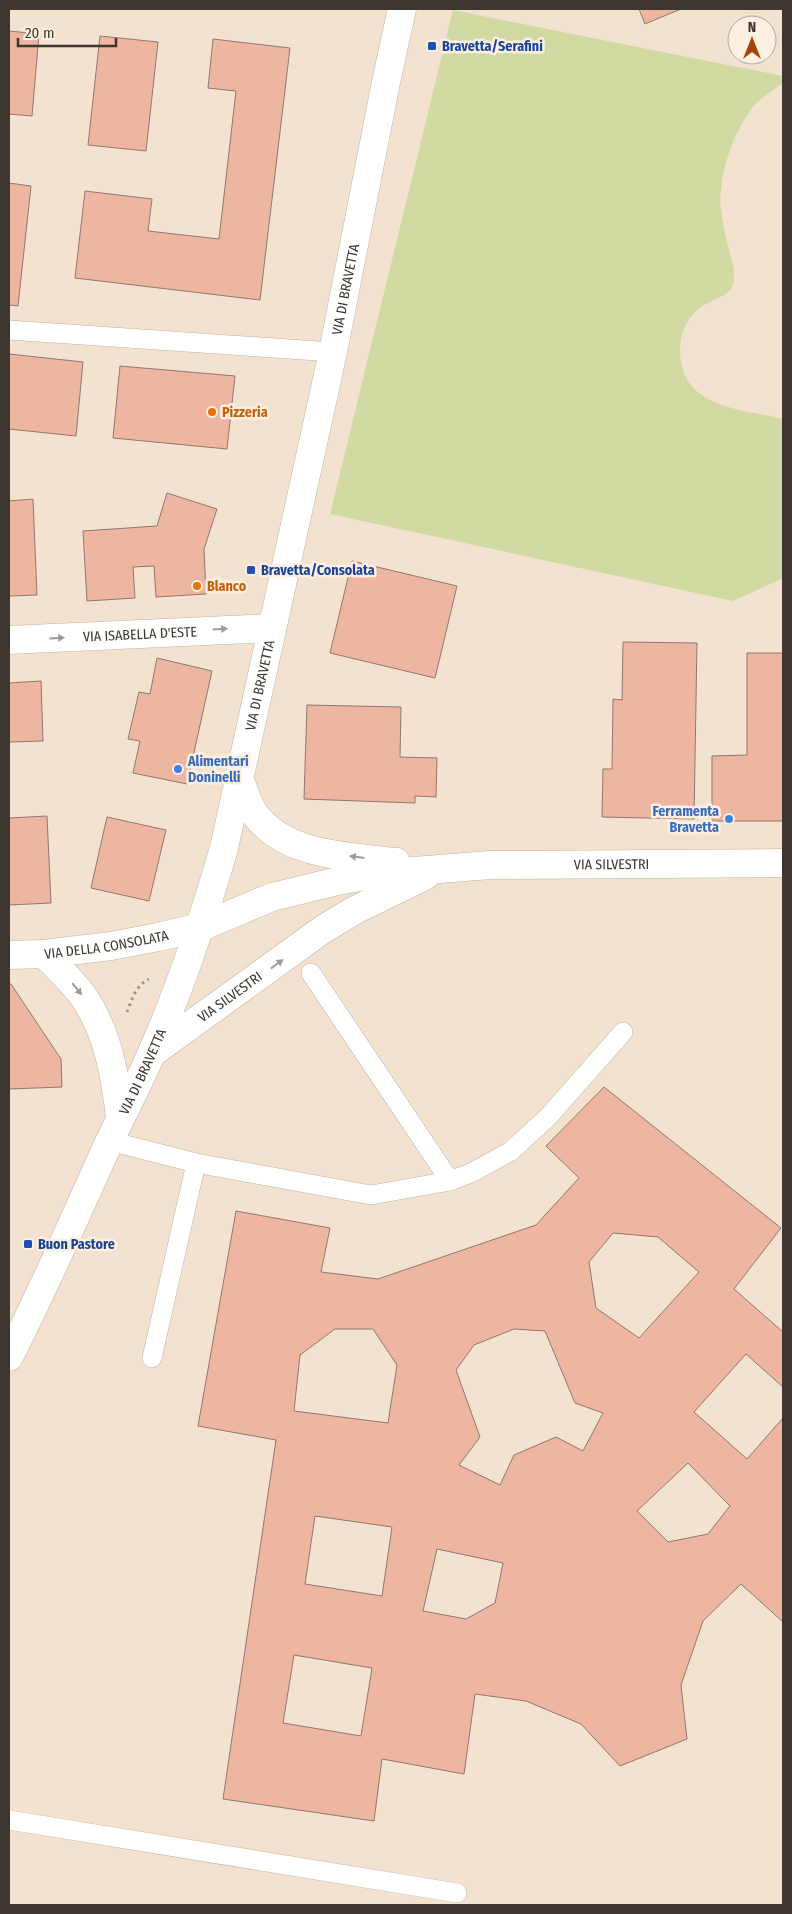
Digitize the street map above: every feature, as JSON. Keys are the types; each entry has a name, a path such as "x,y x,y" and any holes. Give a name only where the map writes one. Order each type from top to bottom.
{"main road":[{"name":"VIA DI BRAVETTA","path":"9,1357 38,1299 115,1129 152,1053 201,927 224,848 240,778 333,352 402,9"},
{"name":"VIA ISABELLA D'ESTE","path":"9,640 272,628"},
{"name":"VIA SILVESTRI","path":"240,778 254,812 276,834 292,843 335,854 440,868"},
{"name":"VIA SILVESTRI","path":"201,927 272,897 328,883 376,874 440,868 545,864 783,863"},
{"name":"VIA SILVESTRI","path":"152,1053 322,930 355,910 440,868"},
{"name":"VIA DELLA CONSOLATA","path":"9,955 44,954 111,946 201,927"},
{"path":"44,954 83,997 106,1041 116,1088 115,1129"}],"lane":[{"path":"9,330 333,352"},
{"path":"311,973 450,1181"},
{"path":"115,1129 196,1163 371,1194 450,1181 474,1172 510,1151 548,1117 623,1032"},
{"path":"152,1358 196,1163"},
{"path":"9,1820 457,1893"}],"path":[{"path":"124,1017 142,982 151,977"}],"green space":[{"path":"453,10 783,76 783,83 762,98 751,109 735,138 724,169 720,195 725,234 733,267 733,285 725,294 701,307 692,315 684,330 680,352 683,371 691,385 702,395 716,403 783,419 783,578 733,601 330,514"}],"building":[{"path":"639,9 681,9 645,24"},
{"path":"9,31 39,34 32,116 9,114"},
{"path":"100,36 158,42 146,151 88,145"},
{"path":"213,39 290,48 260,300 75,278 85,191 152,199 148,231 219,239 236,91 208,88"},
{"path":"9,183 31,186 18,306 9,305"},
{"path":"9,354 83,362 76,436 9,429"},
{"path":"120,366 235,376 227,449 113,438"},
{"path":"167,493 217,509 204,549 206,594 156,597 154,566 133,567 135,598 87,601 83,531 157,526"},
{"path":"33,499 37,595 9,596 9,501"},
{"path":"352,561 457,586 435,678 330,653"},
{"path":"623,642 697,643 694,819 602,817 603,769 612,769 613,699 622,700"},
{"path":"747,653 783,653 783,821 712,821 712,756 747,755"},
{"path":"157,658 212,671 187,784 133,773 140,741 128,739 139,692 150,694"},
{"path":"41,681 43,741 9,742 9,683"},
{"path":"307,705 401,707 400,757 437,758 436,797 415,796 415,803 304,799"},
{"path":"47,816 51,903 9,905 9,818"},
{"path":"107,817 166,830 149,901 91,888"},
{"path":"9,984 11,984 61,1059 62,1087 9,1089"},
{"path":"604,1087 781,1228 734,1289 783,1332 783,1387 746,1354 694,1412 747,1459 783,1418 783,1622 741,1584 703,1621 681,1685 687,1739 620,1766 581,1724 526,1701 475,1694 464,1774 382,1759 374,1821 223,1799 276,1440 198,1426 236,1211 330,1228 321,1272 378,1279 536,1225 579,1178 546,1146","holes":["613,1233 658,1237 699,1272 639,1338 596,1308 589,1262","335,1329 373,1329 397,1365 388,1423 294,1411 300,1355","514,1329 545,1331 575,1403 603,1413 583,1451 556,1437 514,1455 500,1485 459,1465 480,1437 456,1370 474,1345","688,1463 730,1506 708,1534 668,1542 637,1511","315,1516 392,1527 382,1596 305,1584","437,1549 503,1563 495,1603 466,1619 423,1611","294,1655 372,1668 361,1736 283,1723"]}],"place":[{"name":"Bravetta/Serafini","path":"432,46"},
{"name":"Pizzeria","path":"212,412"},
{"name":"Bravetta/Consolata","path":"251,570"},
{"name":"Blanco","path":"197,586"},
{"name":"Alimentari Doninelli","path":"178,769"},
{"name":"Ferramenta Bravetta","path":"729,819"},
{"name":"Buon Pastore","path":"28,1244"}]}
